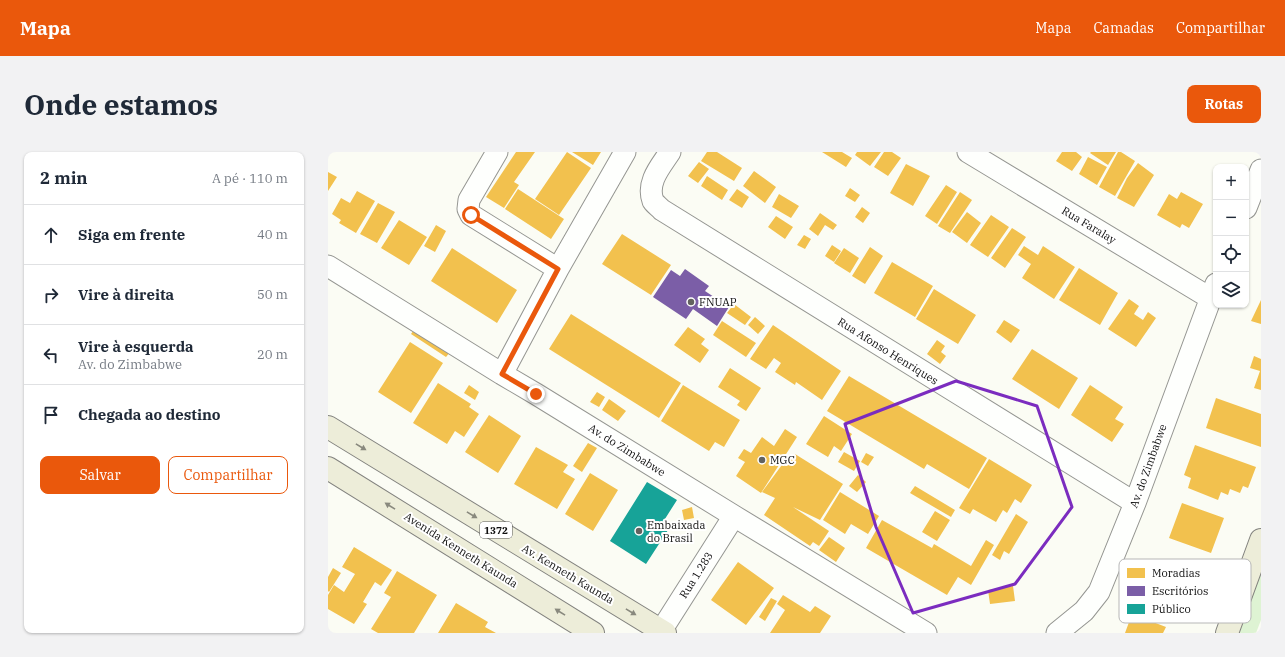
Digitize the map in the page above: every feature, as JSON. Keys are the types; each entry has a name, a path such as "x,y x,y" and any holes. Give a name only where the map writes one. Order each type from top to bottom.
{"main road":[{"name":"Av. Kenneth Kaunda","path":"328,427 661,632"},
{"name":"Avenida Kenneth Kaunda","path":"328,468 593,633"},
{"path":"1251,567 1261,540"},
{"path":"1227,633 1231,623"}],"street":[{"path":"497,152 469,200 468,209 471,215 558,269"},
{"path":"502,374 558,269 625,152"},
{"name":"Rua Afonso Henriques","path":"670,152 653,177 651,191 653,202 662,210 1135,503"},
{"name":"Rua Faralay","path":"968,152 1213,291"},
{"path":"1249,200 1261,170"},
{"name":"Av. do Zimbabwe","path":"328,266 926,633"},
{"name":"Av. do Zimbabwe","path":"1057,633 1084,611 1099,592 1135,503 1213,291"},
{"name":"Rua 1.283","path":"661,632 734,516"}],"highlighted area":[{"path":"956,381 1037,406 1072,507 1015,584 913,613 876,527 845,424"}],"green space":[{"path":"1261,567 1261,620 1256,633 1237,633 1241,623 1251,623 1251,594"}],"building: Moradias":[{"path":"516,152 535,152 514,182 519,185 504,208 486,197"},
{"path":"567,152 591,168 559,215 535,199"},
{"path":"572,152 601,152 593,165"},
{"path":"707,152 717,152 742,168 734,181 701,161"},
{"path":"822,152 842,152 852,158 846,167"},
{"path":"857,152 881,152 870,166 855,155"},
{"path":"884,152 892,152 901,158 888,176 874,167"},
{"path":"1062,152 1076,152 1082,157 1072,171 1056,161"},
{"path":"1116,152 1108,165 1090,153"},
{"path":"1118,152 1121,152 1135,161 1115,196 1099,187"},
{"path":"1088,157 1107,167 1097,185 1079,174"},
{"path":"699,162 709,169 698,183 688,176"},
{"path":"1138,163 1154,175 1134,207 1117,198 1127,178"},
{"path":"906,164 930,176 913,206 890,193"},
{"path":"754,171 776,187 765,203 743,186"},
{"path":"328,172 337,177 328,191"},
{"path":"707,176 728,190 722,200 701,186"},
{"path":"946,185 957,192 937,224 925,216"},
{"path":"850,188 860,195 855,202 845,196"},
{"path":"518,189 564,219 551,239 505,209"},
{"path":"737,189 749,197 742,208 729,200"},
{"path":"357,191 375,201 356,233 339,223 341,220 332,214 341,198 350,203"},
{"path":"960,192 972,200 950,233 938,226"},
{"path":"1181,192 1203,204 1189,228 1182,224 1180,228 1157,215 1169,194 1177,199"},
{"path":"779,194 799,206 791,218 772,207"},
{"path":"378,203 395,212 377,243 360,234"},
{"path":"862,207 870,213 863,223 855,217"},
{"path":"967,212 981,223 967,243 952,232"},
{"path":"820,213 837,225 833,230 825,225 818,236 809,229"},
{"path":"991,215 1009,227 988,257 970,245"},
{"path":"776,216 793,227 785,239 768,227"},
{"path":"399,220 427,237 409,265 381,248"},
{"path":"436,225 446,231 435,252 424,246"},
{"path":"1012,228 1026,237 1005,268 991,258"},
{"path":"622,234 671,265 651,295 602,264"},
{"path":"804,235 811,239 805,249 797,245"},
{"path":"832,245 841,251 834,262 825,256"},
{"path":"1024,246 1038,255 1043,246 1075,267 1054,299 1022,278 1031,264 1018,255"},
{"path":"870,247 883,256 865,284 852,276"},
{"path":"452,248 517,290 497,323 431,281"},
{"path":"844,248 859,258 850,273 834,263"},
{"path":"892,262 933,286 915,317 874,293"},
{"path":"1079,268 1118,293 1100,325 1059,300"},
{"path":"934,289 976,315 958,344 916,319"},
{"path":"1129,299 1139,306 1134,314 1143,320 1148,312 1156,318 1136,347 1108,329"},
{"path":"1261,300 1261,324 1251,321"},
{"path":"734,304 751,317 745,325 727,313"},
{"path":"571,314 681,383 659,418 549,349"},
{"path":"755,317 765,326 758,334 748,325"},
{"path":"1004,320 1020,330 1011,343 996,332"},
{"path":"722,321 756,343 746,357 713,335"},
{"path":"773,325 841,371 822,400 796,382 795,385 775,372 781,363 774,358 766,369 750,359"},
{"path":"416,327 451,351 446,357 411,334"},
{"path":"688,327 705,339 701,344 709,350 700,363 674,345"},
{"path":"937,340 945,346 941,352 946,356 940,364 927,354"},
{"path":"410,342 443,363 411,413 378,392"},
{"path":"1032,349 1078,378 1059,409 1012,379"},
{"path":"1254,356 1261,359 1261,390 1254,388 1260,371 1250,368"},
{"path":"730,368 761,388 746,411 737,405 740,401 718,387"},
{"path":"849,376 987,458 969,489 927,464 924,469 827,411"},
{"path":"438,383 471,404 469,407 479,414 464,437 455,431 447,444 413,423"},
{"path":"469,385 479,392 475,400 464,393"},
{"path":"683,385 740,420 724,447 715,442 709,451 661,421"},
{"path":"1090,385 1123,407 1115,419 1124,424 1112,442 1071,415"},
{"path":"597,392 605,397 599,407 590,402"},
{"path":"1216,398 1261,414 1261,447 1206,428"},
{"path":"609,399 626,411 618,421 602,410"},
{"path":"489,415 521,436 498,473 465,452"},
{"path":"824,416 852,434 841,451 834,446 828,457 806,444"},
{"name":"MGC","path":"785,429 797,437 761,493 736,476 745,462 738,458 744,449 751,453 762,437 774,446"},
{"path":"588,443 597,448 582,472 573,466"},
{"path":"1195,445 1256,467 1248,488 1243,486 1240,493 1230,489 1228,495 1221,492 1218,500 1188,488 1191,478 1184,475"},
{"path":"536,447 568,465 563,472 575,479 557,509 514,484"},
{"path":"844,452 860,461 854,471 838,462"},
{"path":"866,453 874,457 868,466 861,462"},
{"path":"795,454 843,484 820,520 793,507 829,531 819,546 813,542 810,546 764,515 775,498 762,492 787,458 791,460"},
{"path":"989,459 1032,485 1021,503 1015,499 1007,513 1003,510 996,522 973,509 970,514 959,508"},
{"path":"590,473 618,490 593,531 565,514"},
{"path":"858,475 866,482 857,492 849,486"},
{"path":"915,486 955,510 951,517 910,493"},
{"path":"840,492 879,516 868,534 851,524 845,534 823,520"},
{"path":"1182,503 1224,518 1211,553 1169,538"},
{"path":"692,507 694,518 684,520 682,510"},
{"path":"935,511 950,520 937,541 922,532"},
{"path":"1016,514 1028,522 1009,554 1004,551 1000,560 992,555"},
{"path":"882,520 932,548 934,544 971,566 986,540 994,545 971,585 958,577 947,595 866,548"},
{"path":"829,537 845,548 836,562 819,550"},
{"path":"354,547 392,570 381,586 375,582 363,602 367,604 354,624 328,609 328,595 334,585 344,592 355,574 342,567"},
{"path":"738,562 774,588 746,625 711,600"},
{"path":"333,568 341,573 329,592 328,577"},
{"path":"397,571 437,595 414,633 378,633 371,629 391,597 384,593"},
{"path":"1013,586 1015,601 990,604 988,590"},
{"path":"783,595 810,612 815,606 831,616 820,633 770,633 785,610 777,604"},
{"path":"771,598 777,601 765,621 759,617"},
{"path":"456,603 488,622 485,627 496,633 438,633"},
{"path":"1129,623 1156,623 1166,627 1163,633 1125,633"}],"building: Escritórios":[{"name":"FNUAP","path":"685,269 709,286 705,291 729,307 717,326 693,309 686,319 653,297 671,270 680,276"}],"building: Público":[{"path":"647,482 677,500 663,522 670,527 646,564 610,541"}],"place":[{"name":"FNUAP","path":"691,302"},
{"name":"MGC","path":"762,460"},
{"name":"Embaixada do Brasil","path":"639,531"}],"route":[{"path":"471,215 558,269 502,374 536,394"}]}
